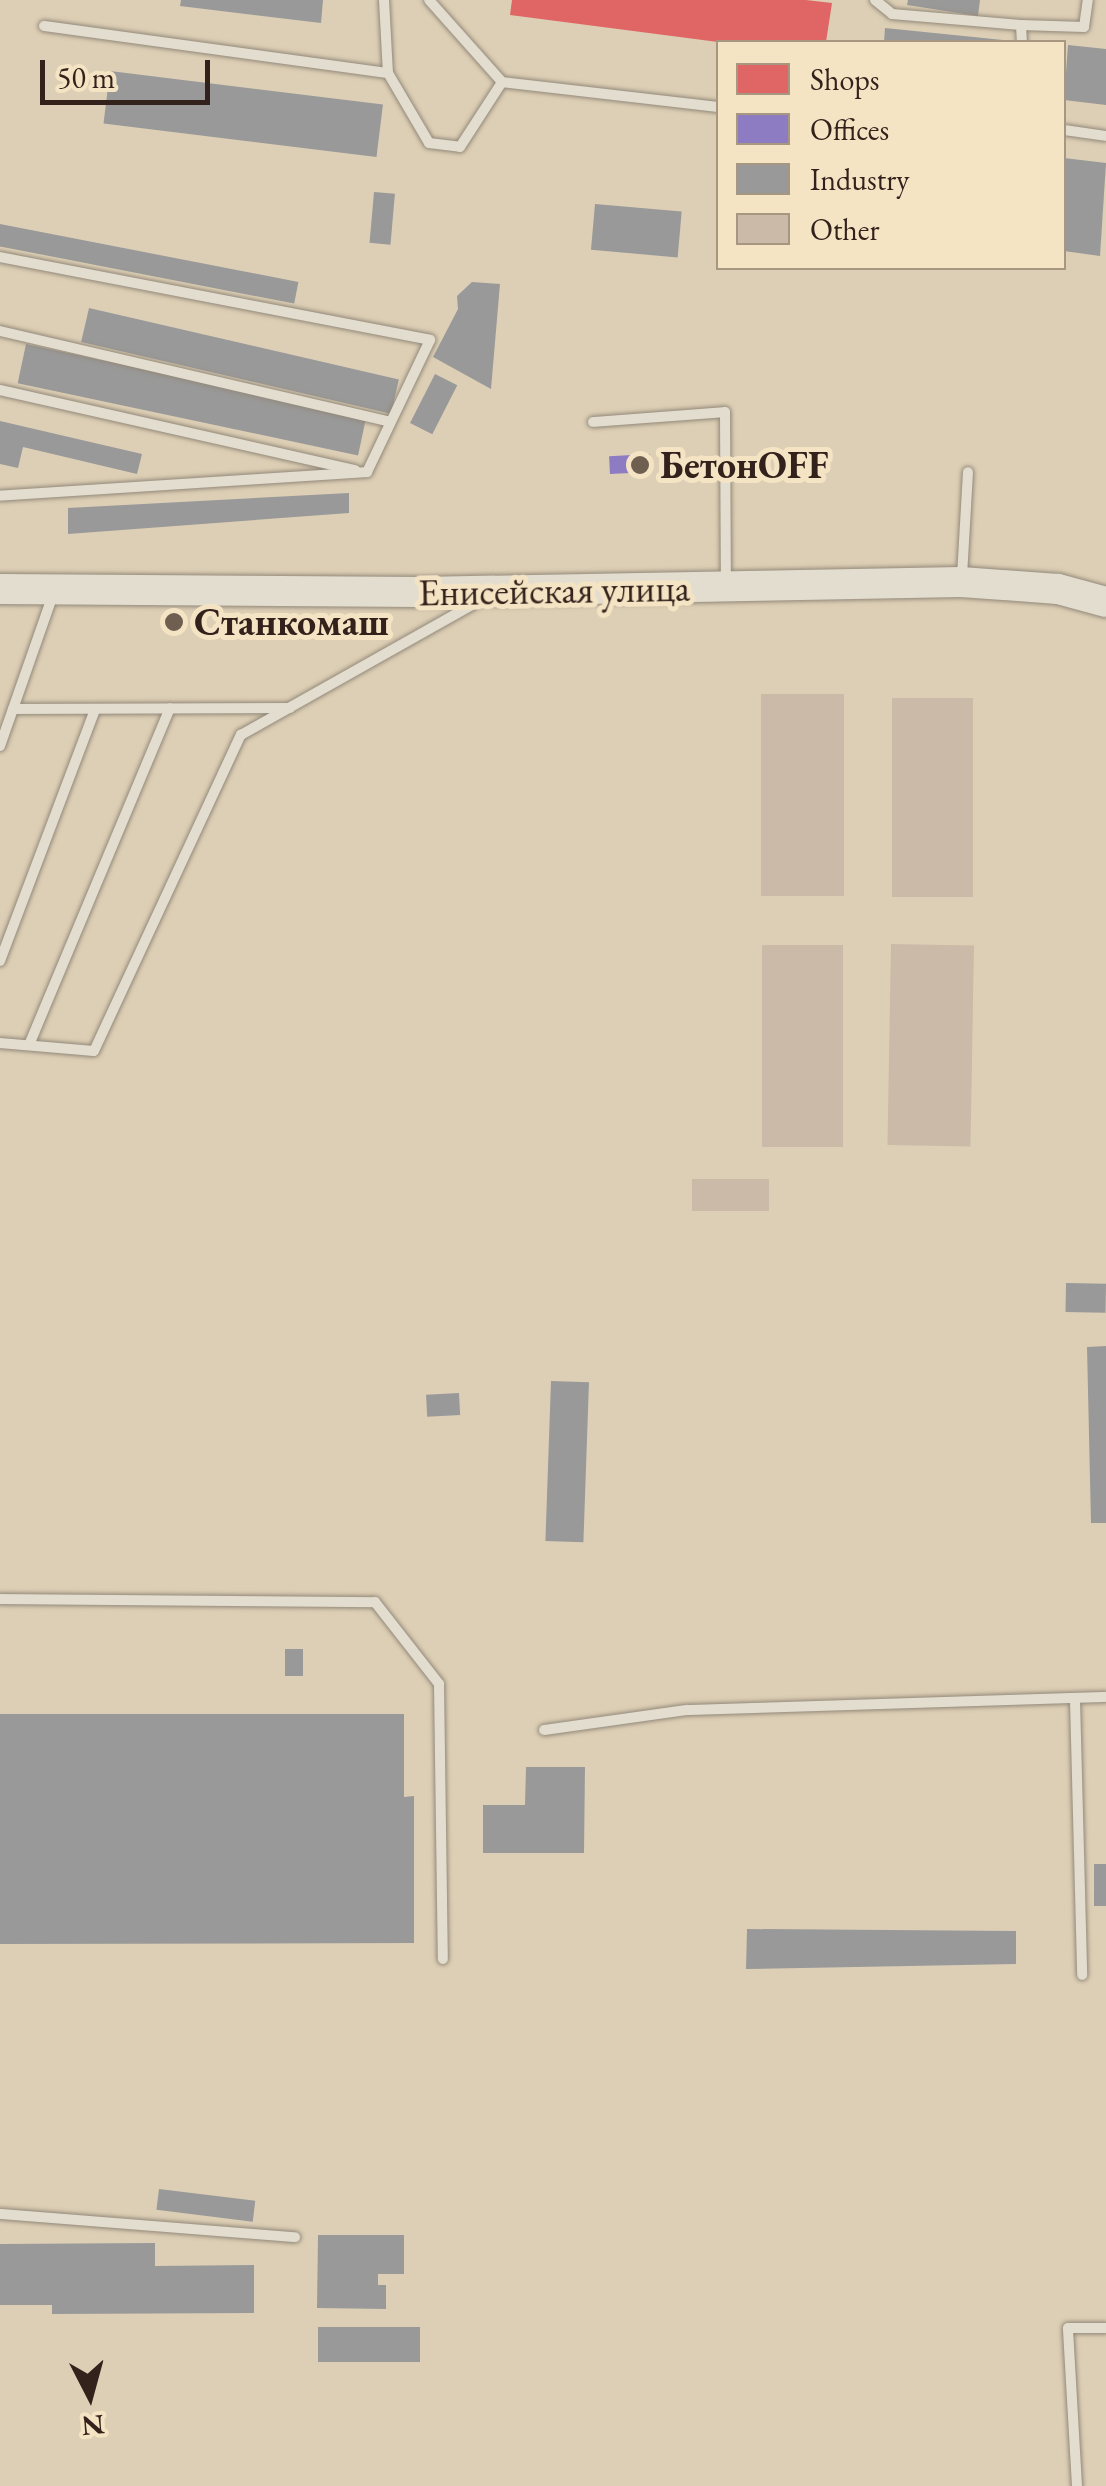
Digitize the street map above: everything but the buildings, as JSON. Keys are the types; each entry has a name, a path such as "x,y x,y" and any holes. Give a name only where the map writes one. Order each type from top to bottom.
{"street":[{"name":"Енисейская улица","path":"0,589 497,591 961,582 1058,588 1106,602"}],"lane":[{"path":"384,0 388,73 429,143 460,147 502,82"},
{"path":"428,0 502,82 716,107"},
{"path":"877,1 892,14 1084,28 1088,0"},
{"path":"1021,25 1022,40"},
{"path":"44,26 388,73"},
{"path":"1066,130 1106,136"},
{"path":"1,260 430,340 367,472"},
{"path":"0,332 391,422"},
{"path":"0,390 367,472"},
{"path":"593,422 725,412 726,586"},
{"path":"0,496 367,472"},
{"path":"961,582 968,472"},
{"path":"0,746 54,590"},
{"path":"0,1042 94,1051 241,735 497,591"},
{"path":"0,961 95,708"},
{"path":"29,1045 170,708"},
{"path":"13,709 291,708"},
{"path":"0,1599 375,1602 439,1684 444,1959"},
{"path":"544,1730 687,1710 1106,1698"},
{"path":"1075,1700 1082,1975"},
{"path":"0,2214 295,2237"},
{"path":"1078,2486 1068,2328 1106,2328"}],"place":[{"name":"БетонOFF","path":"640,465"},
{"name":"Станкомаш","path":"174,622"}]}
